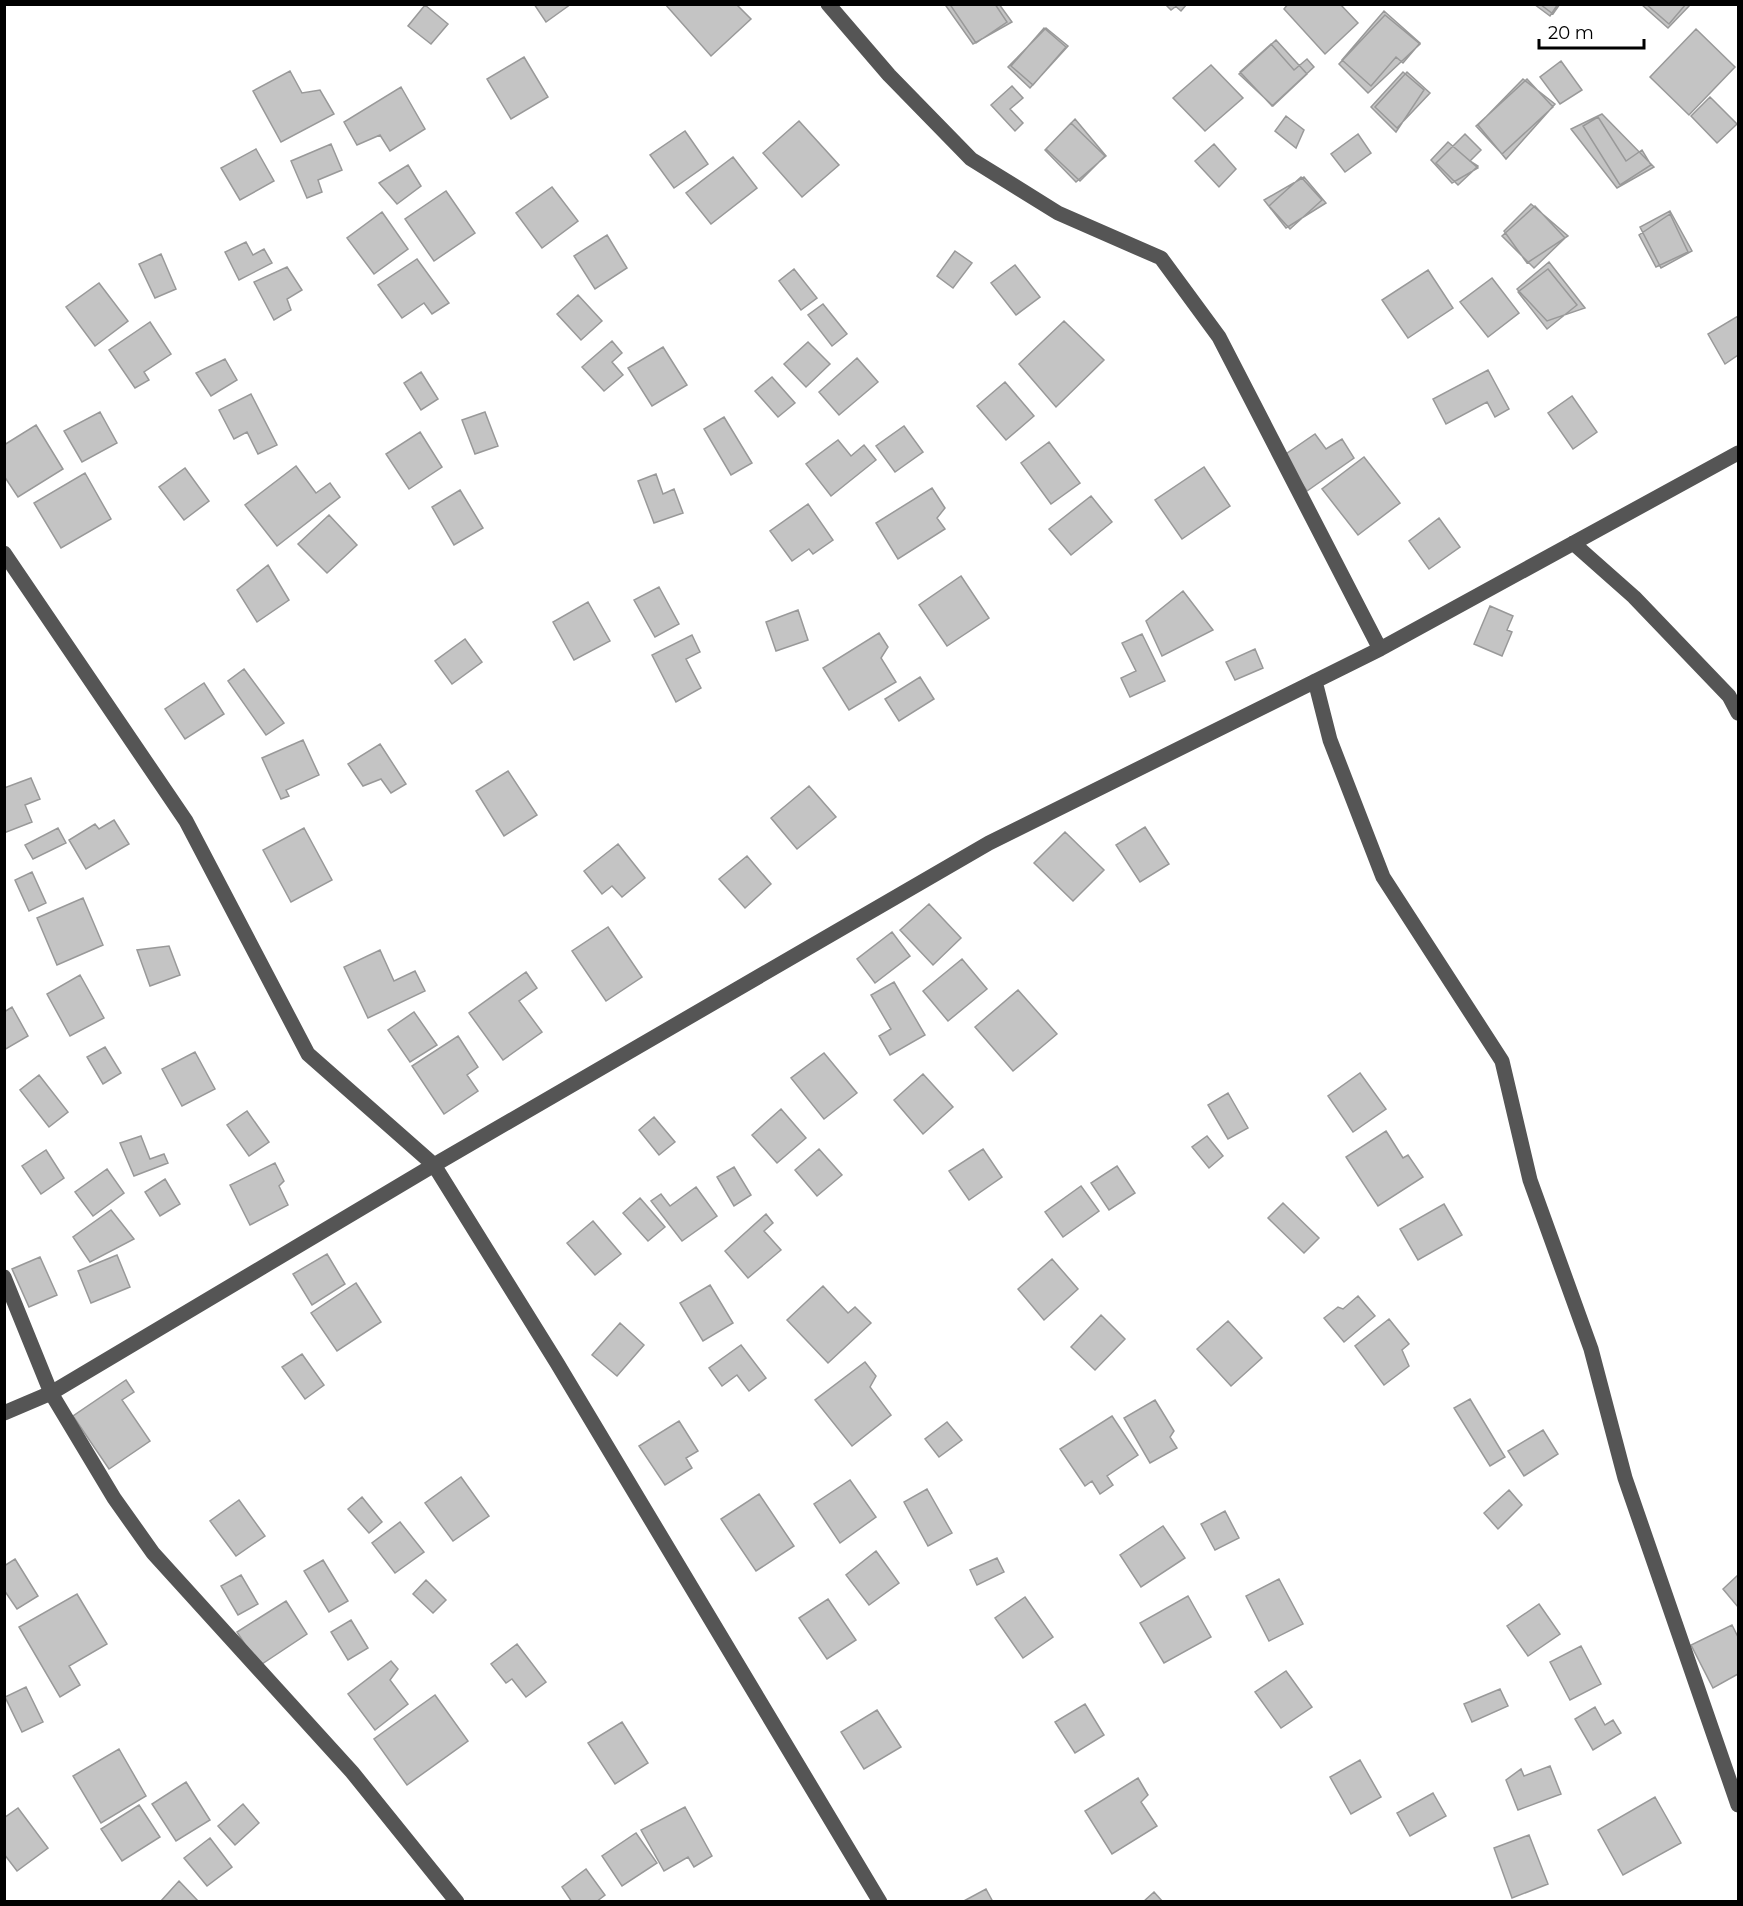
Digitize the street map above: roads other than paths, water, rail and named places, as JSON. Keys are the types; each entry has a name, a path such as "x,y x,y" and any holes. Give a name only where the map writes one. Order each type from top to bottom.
{"street":[{"path":"828,4 889,75 971,159 1058,213 1161,258 1219,337 1380,650"},
{"path":"4,1413 51,1393 434,1165 988,843 1380,650 1738,453"},
{"path":"1573,543 1634,597 1729,696 1738,712"},
{"path":"4,553 186,821 308,1054 434,1165 563,1373 880,1902"},
{"path":"1316,681 1330,740 1383,877 1502,1061 1530,1180 1590,1349 1625,1478 1738,1805"},
{"path":"4,1277 51,1393 114,1498 153,1553 352,1772 457,1902"}]}
